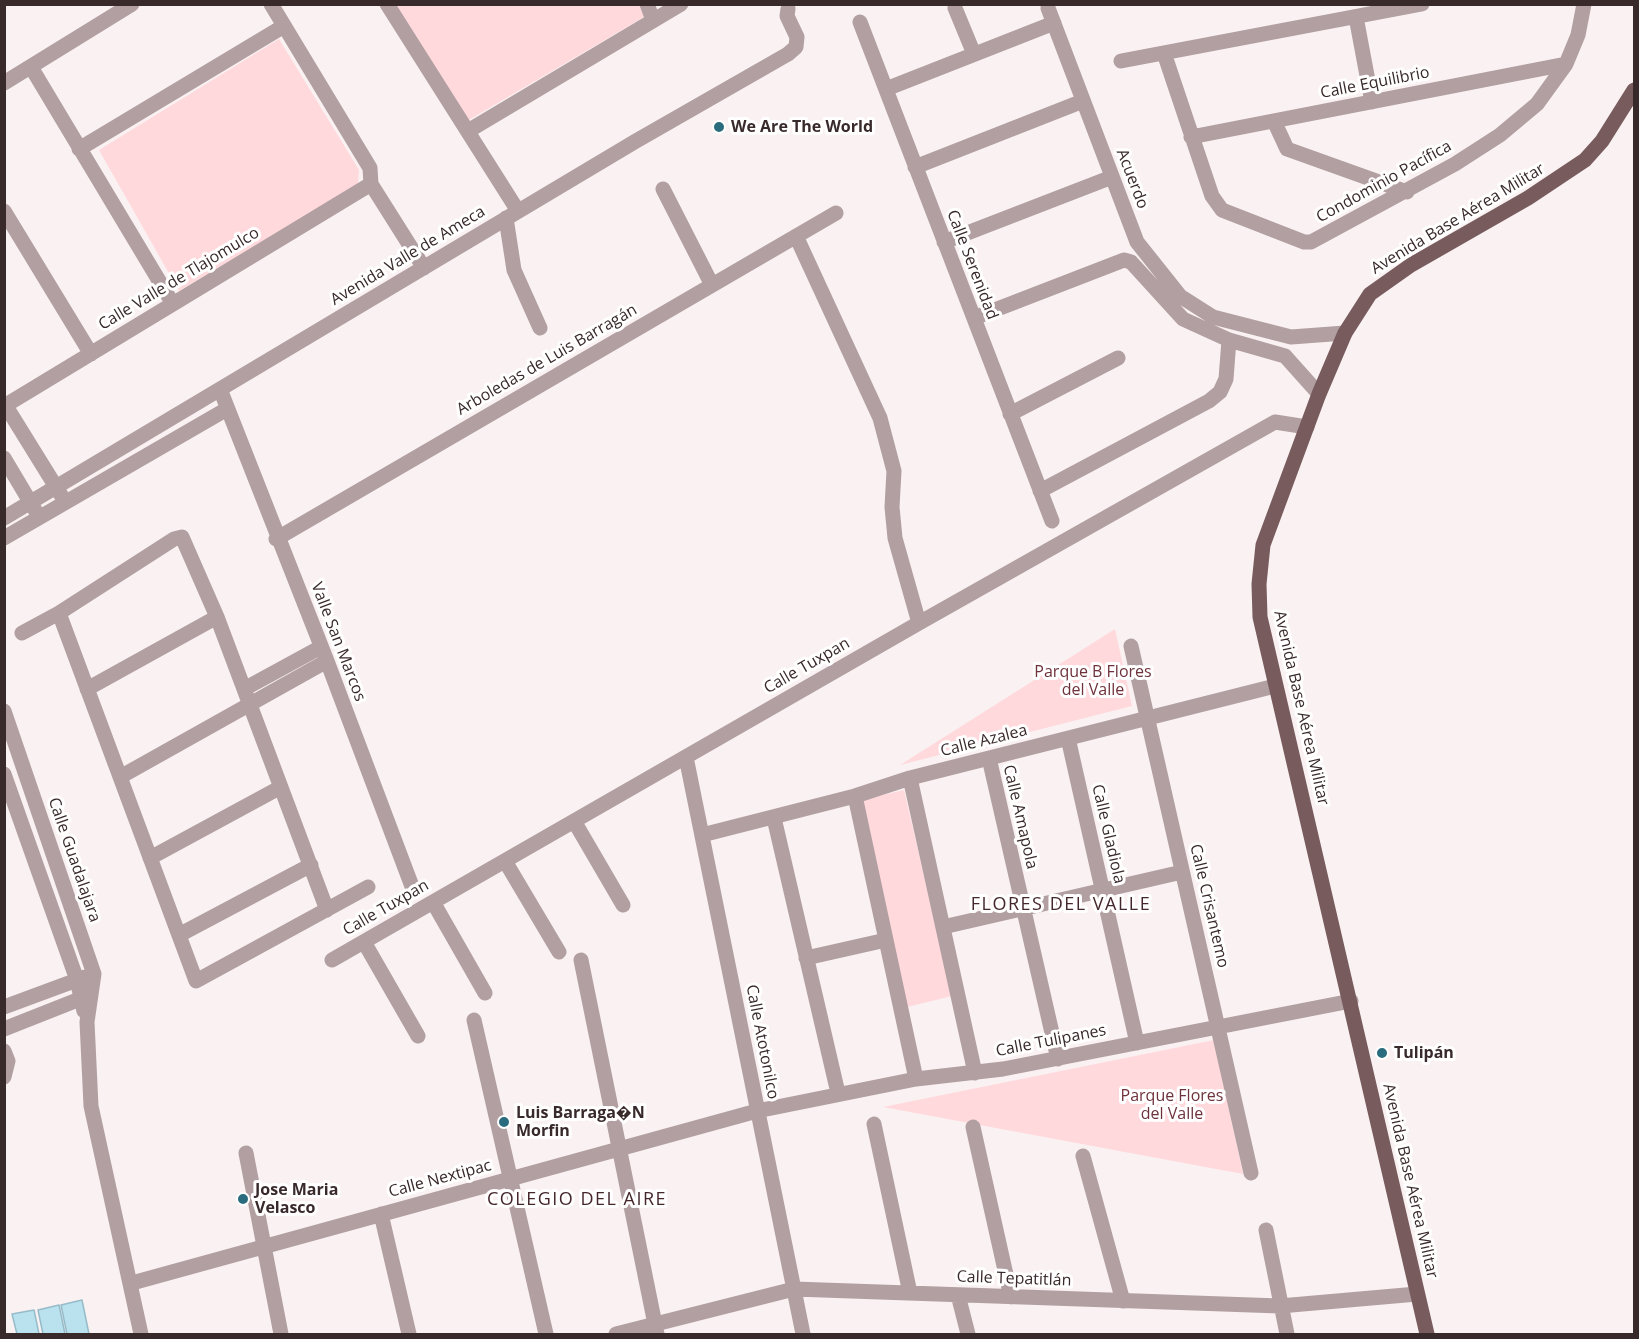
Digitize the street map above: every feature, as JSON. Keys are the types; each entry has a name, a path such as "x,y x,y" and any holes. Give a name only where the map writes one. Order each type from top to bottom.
{"main road":[{"name":"Avenida Base Aérea Militar","path":"1426,1335 1351,1000 1260,617 1259,584 1263,545 1319,394 1345,333 1370,294 1388,279 1528,198 1584,160 1602,141 1635,90"}],"street":[{"path":"4,83 132,4"},
{"path":"271,4 370,168 371,184 424,268"},
{"path":"387,4 468,131 512,215 514,270 540,328"},
{"path":"647,4 653,20"},
{"path":"468,131 681,4"},
{"path":"1121,61 1422,4"},
{"name":"Condominio Pacífica","path":"1164,53 1212,196 1222,210 1304,242 1319,240 1407,192 1500,135 1537,104 1566,64 1578,35 1582,7"},
{"path":"955,8 974,54"},
{"name":"Acuerdo","path":"1048,8 1112,177 1143,250 1180,296 1213,316 1292,337 1345,333"},
{"name":"Avenida Valle de Ameca","path":"4,518 512,215 788,54 796,47 797,37 787,16 788,9"},
{"path":"1356,17 1372,102"},
{"name":"Calle Serenidad","path":"860,22 1052,521"},
{"path":"886,89 1054,23"},
{"path":"79,149 284,26"},
{"name":"Calle Equilibrio","path":"1191,137 1566,64"},
{"path":"31,68 173,304"},
{"path":"915,167 1083,101"},
{"path":"1274,121 1287,149 1407,192"},
{"path":"944,242 1112,177"},
{"name":"Calle Valle de Tlajomulco","path":"5,404 371,184"},
{"path":"663,189 712,285"},
{"path":"4,211 91,354"},
{"name":"Arboledas de Luis Barragán","path":"277,539 836,213"},
{"path":"796,236 880,418 894,471 892,507 895,538 918,623"},
{"path":"1131,262 1143,250"},
{"path":"974,318 1124,260 1131,262 1183,319 1229,340 1285,356 1319,394"},
{"path":"1263,350 1270,332"},
{"path":"1285,356 1292,337"},
{"path":"1040,491 1209,401 1221,392 1226,379 1229,340"},
{"path":"1010,414 1118,358"},
{"name":"Valle San Marcos","path":"220,389 413,889"},
{"path":"5,404 65,502"},
{"path":"4,538 227,409"},
{"name":"Calle Tuxpan","path":"332,960 918,623 1275,422 1307,426"},
{"path":"4,458 40,517"},
{"path":"22,633 59,613 174,539 182,537 217,617 327,910"},
{"path":"59,613 196,981 368,887"},
{"path":"87,689 217,617"},
{"name":"Calle Crisantemo","path":"1131,646 1251,1173"},
{"path":"244,689 324,654"},
{"path":"120,777 250,705 324,654"},
{"name":"Calle Azalea","path":"702,835 855,796 910,778 1275,686"},
{"name":"Calle Guadalajara","path":"4,711 94,974 86,997 91,1106 132,1283 141,1335"},
{"name":"Calle Gladiola","path":"1068,738 1137,1043"},
{"name":"Calle Atotonilco","path":"686,757 803,1335"},
{"name":"Calle Amapola","path":"988,758 1058,1059"},
{"name":"Calle Guadalajara","path":"4,774 77,980 86,997"},
{"path":"910,778 975,1073"},
{"path":"150,858 281,787"},
{"path":"855,796 916,1079"},
{"path":"774,818 838,1093"},
{"path":"574,820 623,905"},
{"path":"505,861 559,952"},
{"path":"178,935 311,865"},
{"path":"943,927 1182,872"},
{"path":"433,902 485,993"},
{"path":"806,958 886,940"},
{"path":"364,942 418,1036"},
{"path":"581,960 656,1329"},
{"path":"4,1007 94,974"},
{"path":"4,1029 86,997"},
{"name":"Calle Tulipanes","path":"758,1111 916,1079 975,1073 1058,1059 1351,1000"},
{"path":"474,1020 546,1335"},
{"name":"Calle Nextipac","path":"132,1283 758,1111"},
{"path":"874,1124 910,1293"},
{"path":"973,1127 1011,1297"},
{"path":"246,1153 262,1246 281,1335"},
{"path":"1083,1156 1123,1301"},
{"path":"381,1214 409,1335"},
{"path":"1266,1230 1287,1335"},
{"name":"Calle Tepatitlán","path":"616,1335 656,1329 794,1288 1280,1306 1417,1294"},
{"path":"958,1295 968,1335"}],"green space":[{"path":"395,5 639,5 644,17 467,121"},
{"path":"279,39 359,170 358,184 179,291 99,150"},
{"name":"Parque B Flores del Valle","path":"1115,629 1132,706 900,765"},
{"path":"904,790 952,996 907,1007 861,800"},
{"name":"Parque Flores del Valle","path":"1214,1040 1243,1174 883,1107"}],"building":[{"path":"82,1300 89,1334 67,1334 61,1305"},
{"path":"59,1305 65,1334 43,1334 38,1310"},
{"path":"34,1310 39,1334 17,1334 12,1314"}],"place":[{"name":"We Are The World","path":"719,127"},
{"name":"Tulipán","path":"1382,1053"},
{"name":"Luis Barraga�N Morfin","path":"504,1122"},
{"name":"Jose Maria Velasco","path":"243,1199"}],"district":[{"name":"FLORES DEL VALLE","path":"1061,905"},
{"name":"COLEGIO DEL AIRE","path":"577,1200"}]}
